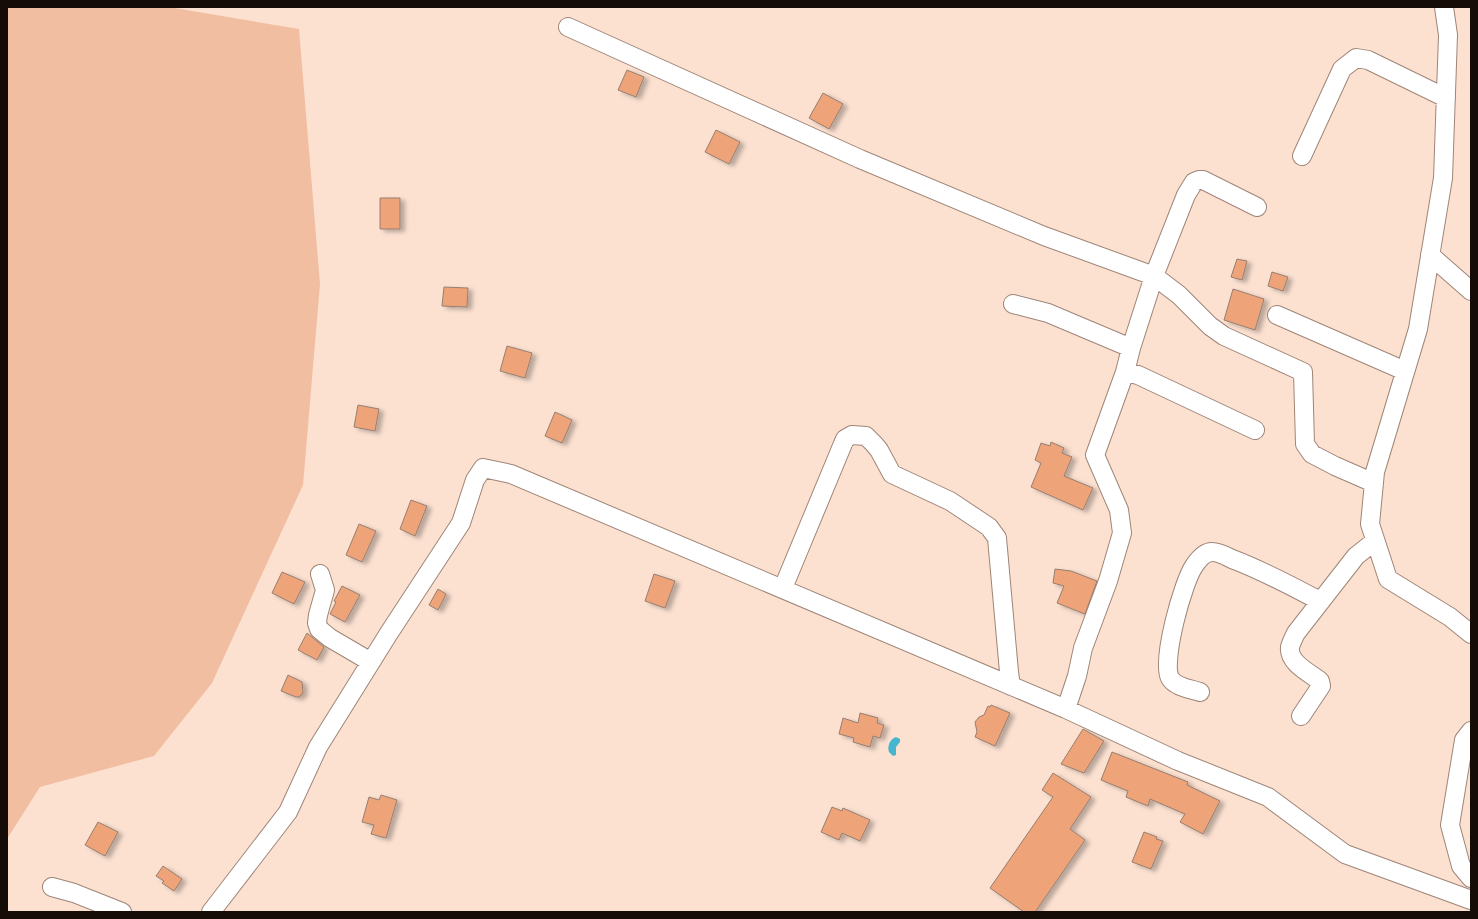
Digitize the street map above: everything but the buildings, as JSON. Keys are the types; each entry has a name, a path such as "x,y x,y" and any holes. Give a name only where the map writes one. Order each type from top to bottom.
{"street":[{"path":"1444,7 1448,35 1443,178 1418,329 1375,472 1370,524 1388,579 1450,617 1468,626"},
{"path":"568,27 860,159 1044,236 1154,276 1179,295 1210,326 1224,336 1303,372 1305,444 1312,454 1374,483"},
{"path":"1302,156 1342,69 1356,58 1368,60 1446,98"},
{"path":"1066,709 1077,676 1083,648 1108,581 1122,533 1119,510 1095,455 1125,372 1154,276 1186,195 1194,182 1203,180 1257,207"},
{"path":"1430,254 1471,291"},
{"path":"1013,304 1048,313 1131,348"},
{"path":"1277,315 1405,371"},
{"path":"1125,372 1138,375 1255,430"},
{"path":"783,588 845,440 852,435 866,436 879,450 892,474 950,501 989,527 997,538 1011,686"},
{"path":"211,912 288,812 318,747 461,523 474,480 483,468 511,474 1066,709 1178,761 1268,797 1345,854 1471,900"},
{"path":"1301,716 1320,686 1320,681 1294,661 1290,653 1290,646 1296,633 1356,556 1376,541"},
{"path":"1200,692 1178,685 1170,678 1169,671 1170,643 1177,611 1194,566 1204,554 1212,552 1221,554 1248,565 1320,601"},
{"path":"320,574 326,590 318,615 317,622 319,628 330,638 371,662"},
{"path":"1471,731 1464,740 1450,825 1461,866 1471,878"},
{"path":"52,887 74,893 122,912"}],"shaded area":[{"path":"7,7 169,7 299,29 320,284 303,485 212,683 154,756 40,787 7,839"}],"water":[{"path":"896,737 900,739 900,742 896,747 896,755 893,756 888,750 892,739"}]}
